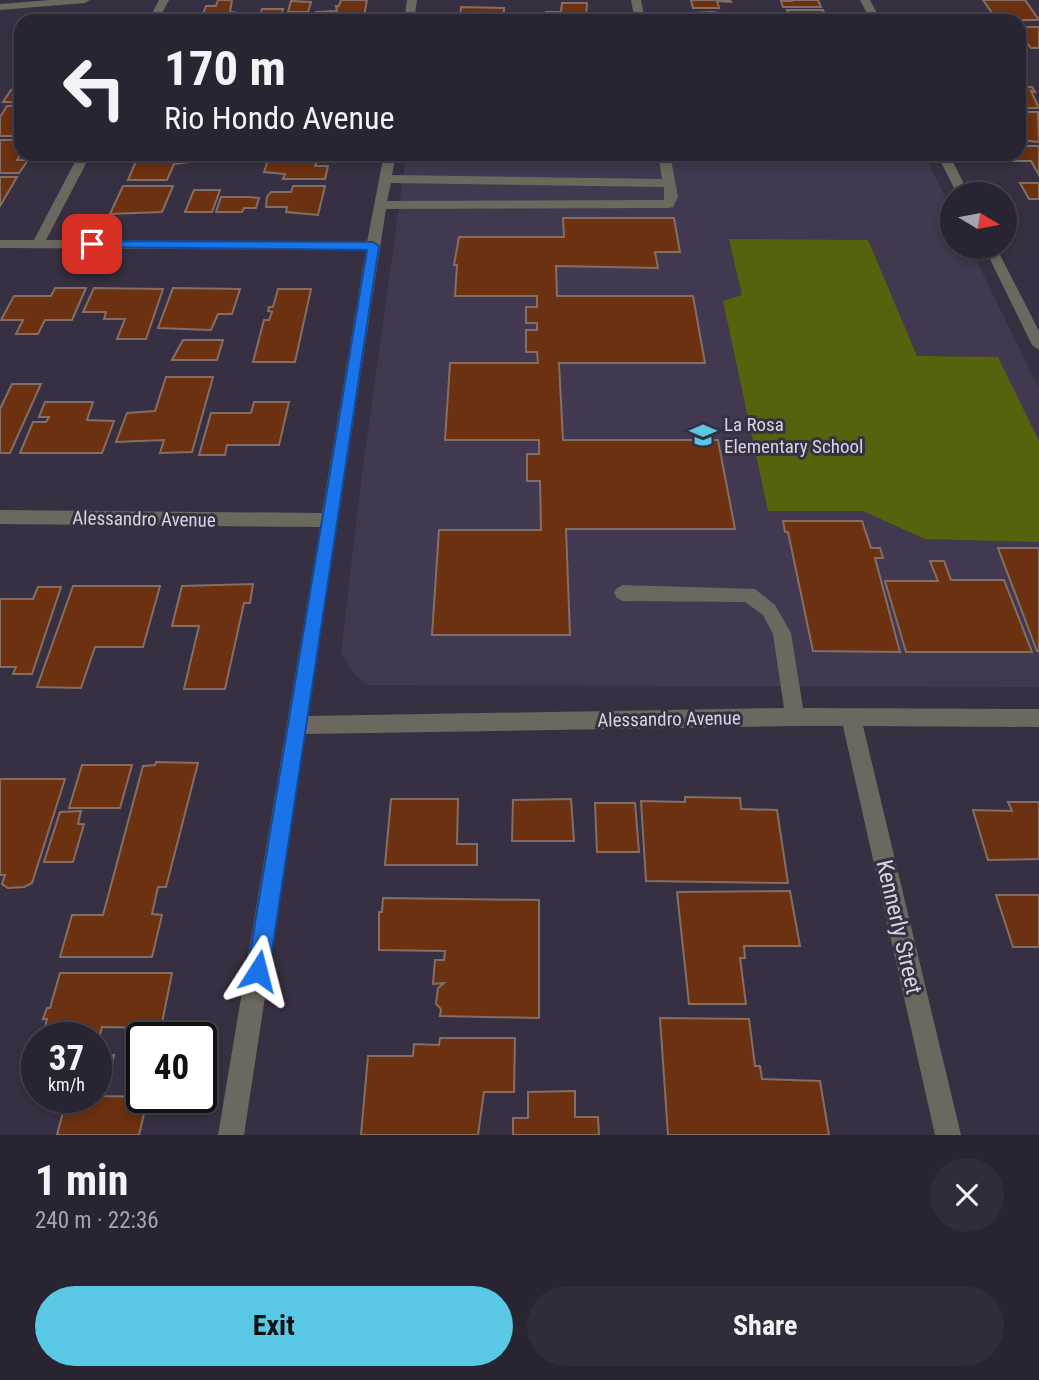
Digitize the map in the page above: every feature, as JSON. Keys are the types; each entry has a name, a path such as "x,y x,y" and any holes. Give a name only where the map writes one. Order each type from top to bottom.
{"street":[{"path":"0,6 85,0"},
{"path":"38,244 81,161"},
{"path":"231,1135 373,246 389,161"},
{"path":"382,205 669,204 672,197 665,161"},
{"path":"946,161 957,182"},
{"path":"387,179 669,183"},
{"path":"0,244 373,246"},
{"path":"995,259 1039,345"},
{"name":"Alessandro Avenue","path":"0,517 331,520"},
{"path":"623,593 749,594 769,610 782,633 795,717"},
{"name":"Alessandro Avenue","path":"298,724 795,717 1039,718"},
{"name":"Kennerly Street","path":"851,718 948,1135"}],"shaded area":[{"name":"La Rosa Elementary School","path":"405,161 927,161 940,187 940,259 976,259 1039,389 1039,687 368,685 353,673 341,653 361,481"}],"green space":[{"path":"729,239 868,240 917,356 998,357 1039,441 1039,542 925,539 863,511 768,511 723,301 742,295"}],"building":[{"path":"218,0 232,0 230,12 247,14 203,14 206,6 216,6"},
{"path":"341,0 367,0 364,14 314,14 337,11 336,6 339,6"},
{"path":"691,0 730,0 731,2 717,1 719,8 693,8"},
{"path":"791,0 818,0 821,7 783,7 781,1 793,1"},
{"path":"983,0 1025,0 1039,20 1026,20 1026,14 993,14"},
{"path":"291,1 311,2 308,12 288,12"},
{"path":"562,3 587,3 586,14 546,14 561,12"},
{"path":"461,7 504,8 504,14 460,14"},
{"path":"262,9 283,9 282,14 260,14"},
{"path":"787,10 823,10 825,14 797,14 789,14"},
{"path":"711,12 721,14 695,14"},
{"path":"1026,27 1039,27 1039,48 1031,48 1026,42"},
{"path":"1026,87 1032,87 1035,92 1031,91 1039,108 1026,108"},
{"path":"14,90 14,102 3,102"},
{"path":"7,106 14,106 14,136 0,136 0,117"},
{"path":"1026,112 1038,112 1039,142 1026,141"},
{"path":"0,140 14,140 14,161 27,161 19,173 0,173"},
{"path":"1026,146 1039,146 1039,175 1031,161 1026,161"},
{"path":"136,161 198,161 174,164 167,180 128,180"},
{"path":"268,161 318,161 315,166 328,166 325,179 283,179 285,174 264,172"},
{"path":"0,177 17,177 0,206"},
{"path":"1020,183 1039,183 1039,199 1029,199"},
{"path":"123,186 173,186 162,212 110,214"},
{"path":"293,186 325,186 318,215 286,212 287,207 266,207 267,197 271,192 291,192"},
{"path":"194,190 220,190 212,212 185,212"},
{"path":"221,197 259,198 256,208 244,208 242,212 216,212"},
{"path":"563,218 674,218 680,252 655,252 658,268 556,266 557,296 693,296 705,363 559,363 563,440 718,440 735,529 566,529 570,635 432,635 439,530 541,530 540,481 527,481 527,454 539,454 539,440 445,440 450,363 538,363 537,352 526,352 526,330 537,330 537,323 526,323 526,307 537,307 537,296 455,296 457,265 454,265 459,237 564,237"},
{"path":"55,288 86,288 72,320 45,320 38,334 16,334 23,320 1,320 14,296 51,296"},
{"path":"94,288 163,289 146,339 117,339 125,319 104,319 106,312 83,312"},
{"path":"173,288 240,289 232,314 218,314 211,330 158,328"},
{"path":"278,289 311,289 295,362 253,362 264,320 269,320 272,312 268,311 269,307 273,307"},
{"path":"183,340 223,340 217,360 172,360"},
{"path":"166,377 213,377 192,452 160,453 164,440 116,442 127,413 155,411"},
{"path":"12,384 41,384 10,453 0,453 0,409"},
{"path":"45,402 93,402 87,420 114,421 102,453 20,453 33,422 46,422 49,417 39,417"},
{"path":"254,402 289,402 279,445 227,445 225,455 199,455 211,413 251,413"},
{"path":"783,521 862,521 871,548 880,548 883,558 875,558 900,652 813,651 788,532 785,532"},
{"path":"998,548 1039,548 1039,651 1037,651"},
{"path":"930,561 944,561 951,580 1004,580 1032,652 906,652 885,581 938,581"},
{"path":"253,584 250,603 244,603 225,689 184,689 199,626 172,626 182,586"},
{"path":"73,586 160,586 143,647 95,647 81,688 37,687"},
{"path":"38,587 61,587 32,674 13,674 16,667 0,667 0,599 33,599"},
{"path":"156,762 198,763 166,887 158,887 152,914 162,915 152,957 60,957 72,915 103,915 143,766 155,765"},
{"path":"82,765 132,765 120,808 69,808"},
{"path":"0,779 65,779 32,883 24,887 8,888 2,884 5,875 0,875"},
{"path":"685,797 740,798 741,809 777,810 788,883 646,881 641,801 685,802"},
{"path":"391,799 458,799 457,844 477,844 477,865 385,865"},
{"path":"571,799 574,841 512,841 513,800"},
{"path":"1008,802 1039,802 1039,859 988,860 973,810 1012,811"},
{"path":"595,803 635,803 639,852 597,852"},
{"path":"81,811 78,824 84,824 73,862 44,862 60,812"},
{"path":"790,891 800,946 744,946 745,958 740,958 746,1004 689,1004 677,892"},
{"path":"996,895 1039,895 1039,947 1013,947"},
{"path":"383,898 539,900 539,1018 440,1016 441,1009 436,1004 438,988 444,983 433,984 435,960 444,960 445,951 379,950 379,912 382,912"},
{"path":"60,973 172,973 162,1022 126,1022 126,1027 112,1027 112,1022 46,1022 47,1019 43,1019 47,1008 50,1008"},
{"path":"660,1018 749,1019 755,1066 760,1066 762,1079 820,1081 829,1135 668,1135"},
{"path":"440,1038 515,1038 514,1092 484,1092 478,1135 361,1135 368,1056 413,1056 414,1044 439,1045"},
{"path":"575,1091 575,1117 598,1117 599,1135 513,1135 513,1118 528,1118 528,1092"},
{"path":"112,1096 126,1096 126,1113 144,1113 139,1135 57,1135 63,1113 112,1113"}],"place":[{"name":"La Rosa Elementary School","path":"703,435"}],"route":[{"path":"92,244 373,246 258,971"}]}
